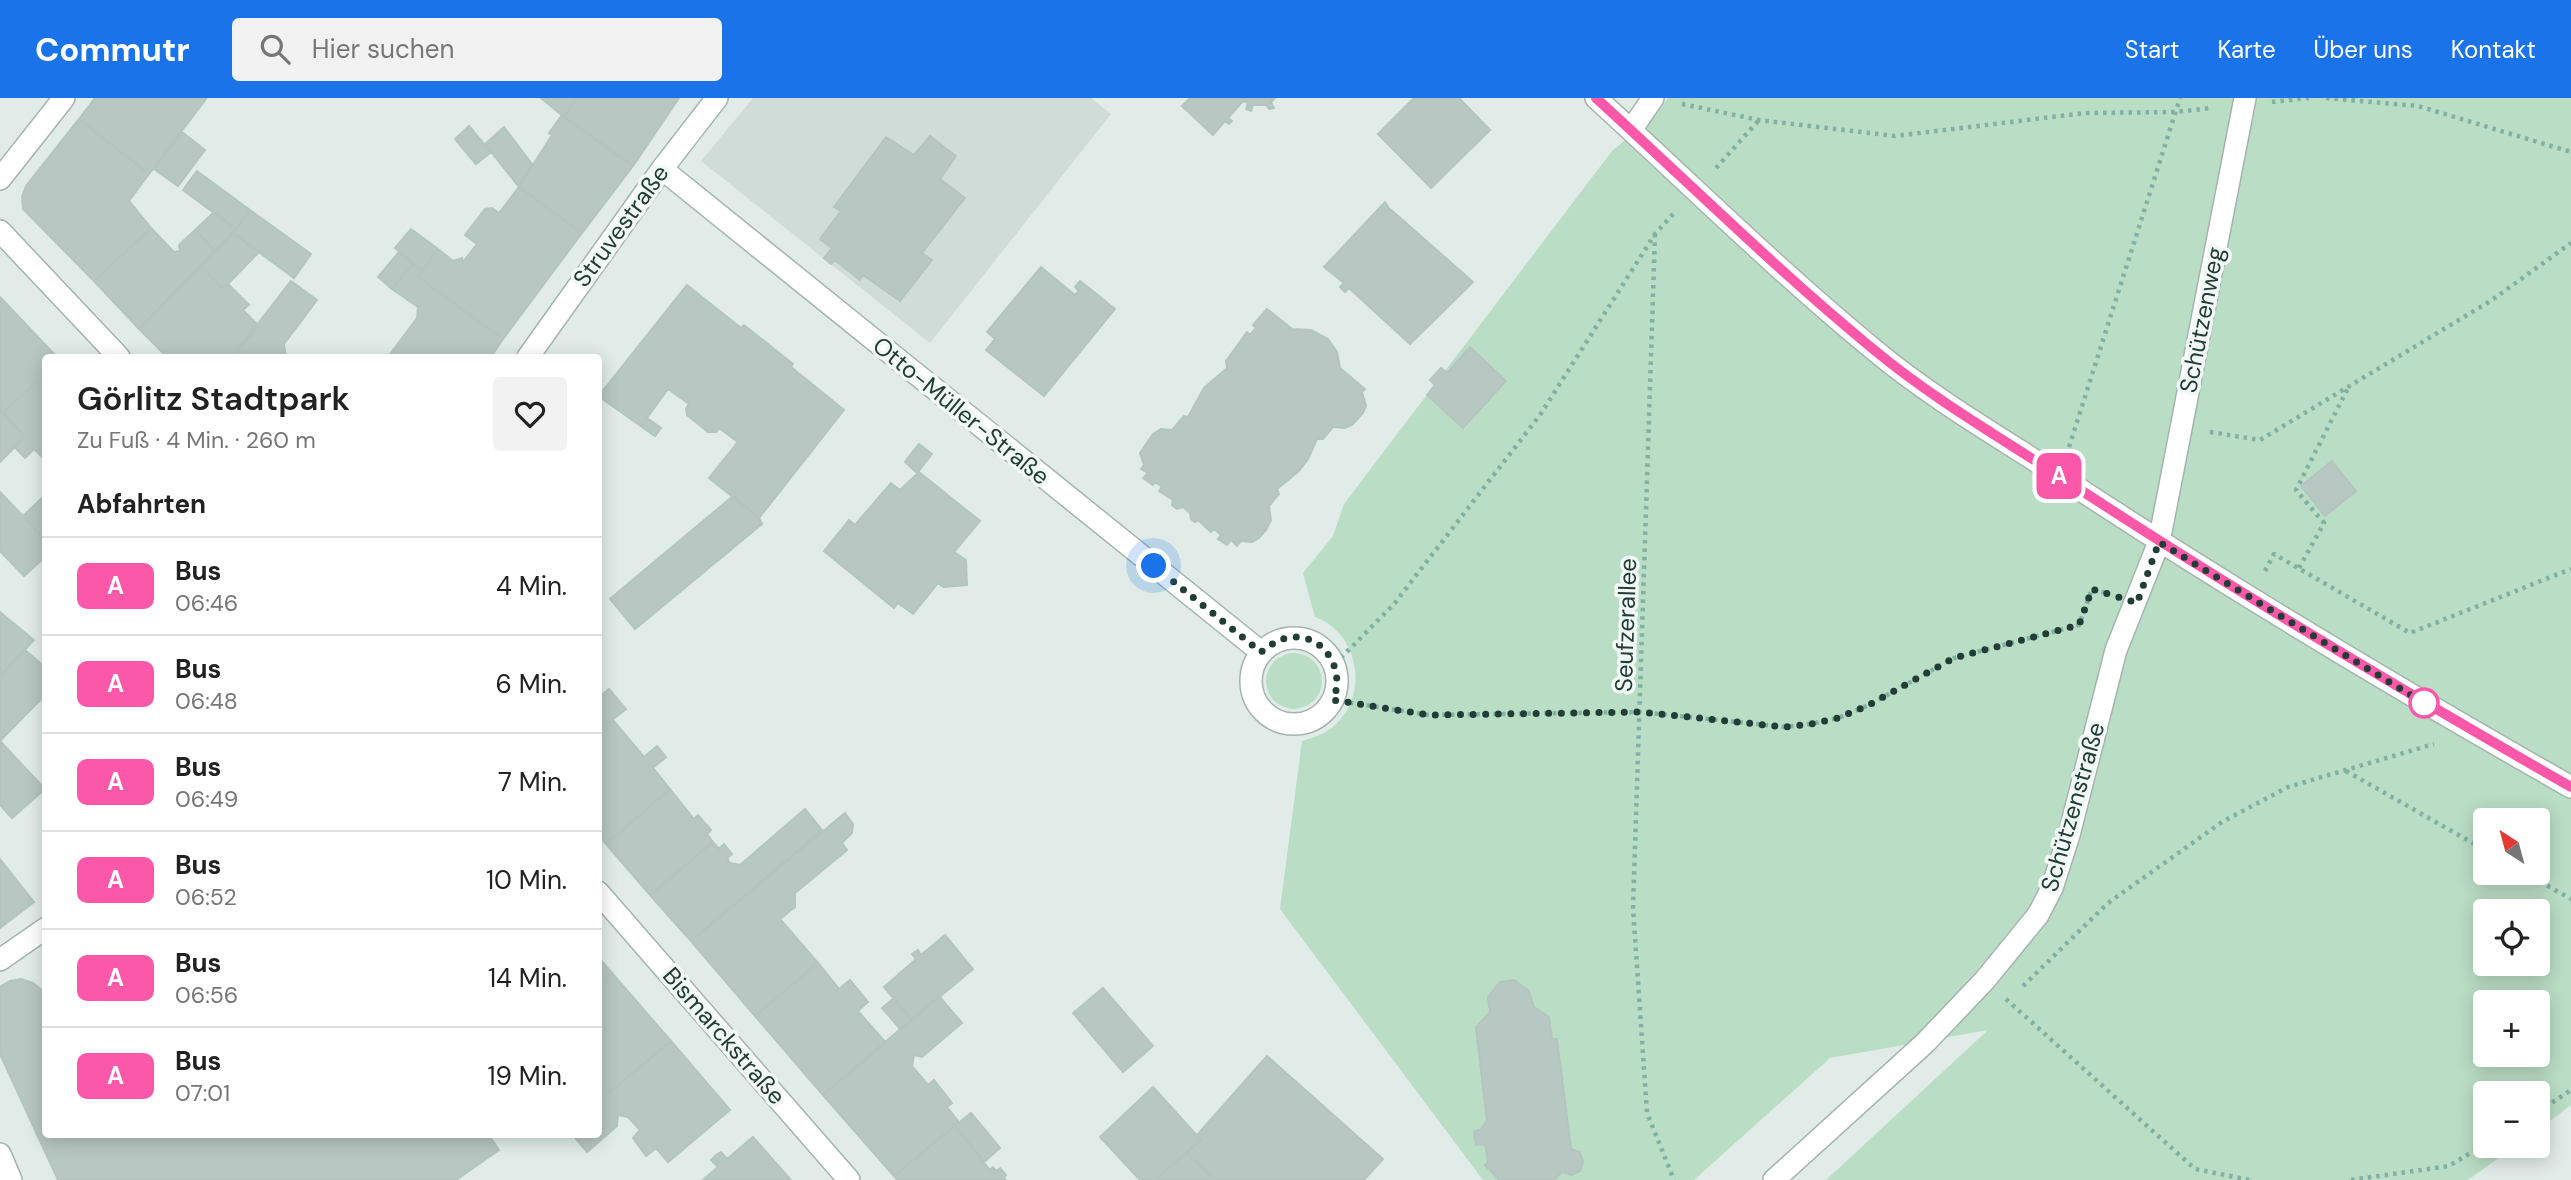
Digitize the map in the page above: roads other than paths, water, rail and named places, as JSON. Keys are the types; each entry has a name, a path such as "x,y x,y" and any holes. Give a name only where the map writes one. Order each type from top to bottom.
{"street":[{"path":"0,179 64,98"},
{"name":"Struvestraße","path":"530,354 662,169 717,98"},
{"path":"1596,98 1695,191 1873,350 1956,411 2159,542 2571,787"},
{"path":"1631,130 1653,98"},
{"name":"Schützenweg","path":"2159,542 2244,102"},
{"name":"Otto-Müller-Straße","path":"662,169 1261,652"},
{"path":"0,231 116,354"},
{"name":"Schützenstraße","path":"1774,1180 1925,1043 1984,980 2038,915 2052,888 2069,835 2116,650 2137,603 2159,542"},
{"path":"1287,638 1301,638 1315,642 1326,652 1335,664 1338,678 1333,700 1320,716 1307,723 1292,725 1278,723 1266,715 1251,692 1254,664 1261,652 1273,643 1287,638"},
{"name":"Bismarckstraße","path":"602,897 849,1180"},
{"path":"0,960 42,931"},
{"path":"0,1154 11,1180"}]}
